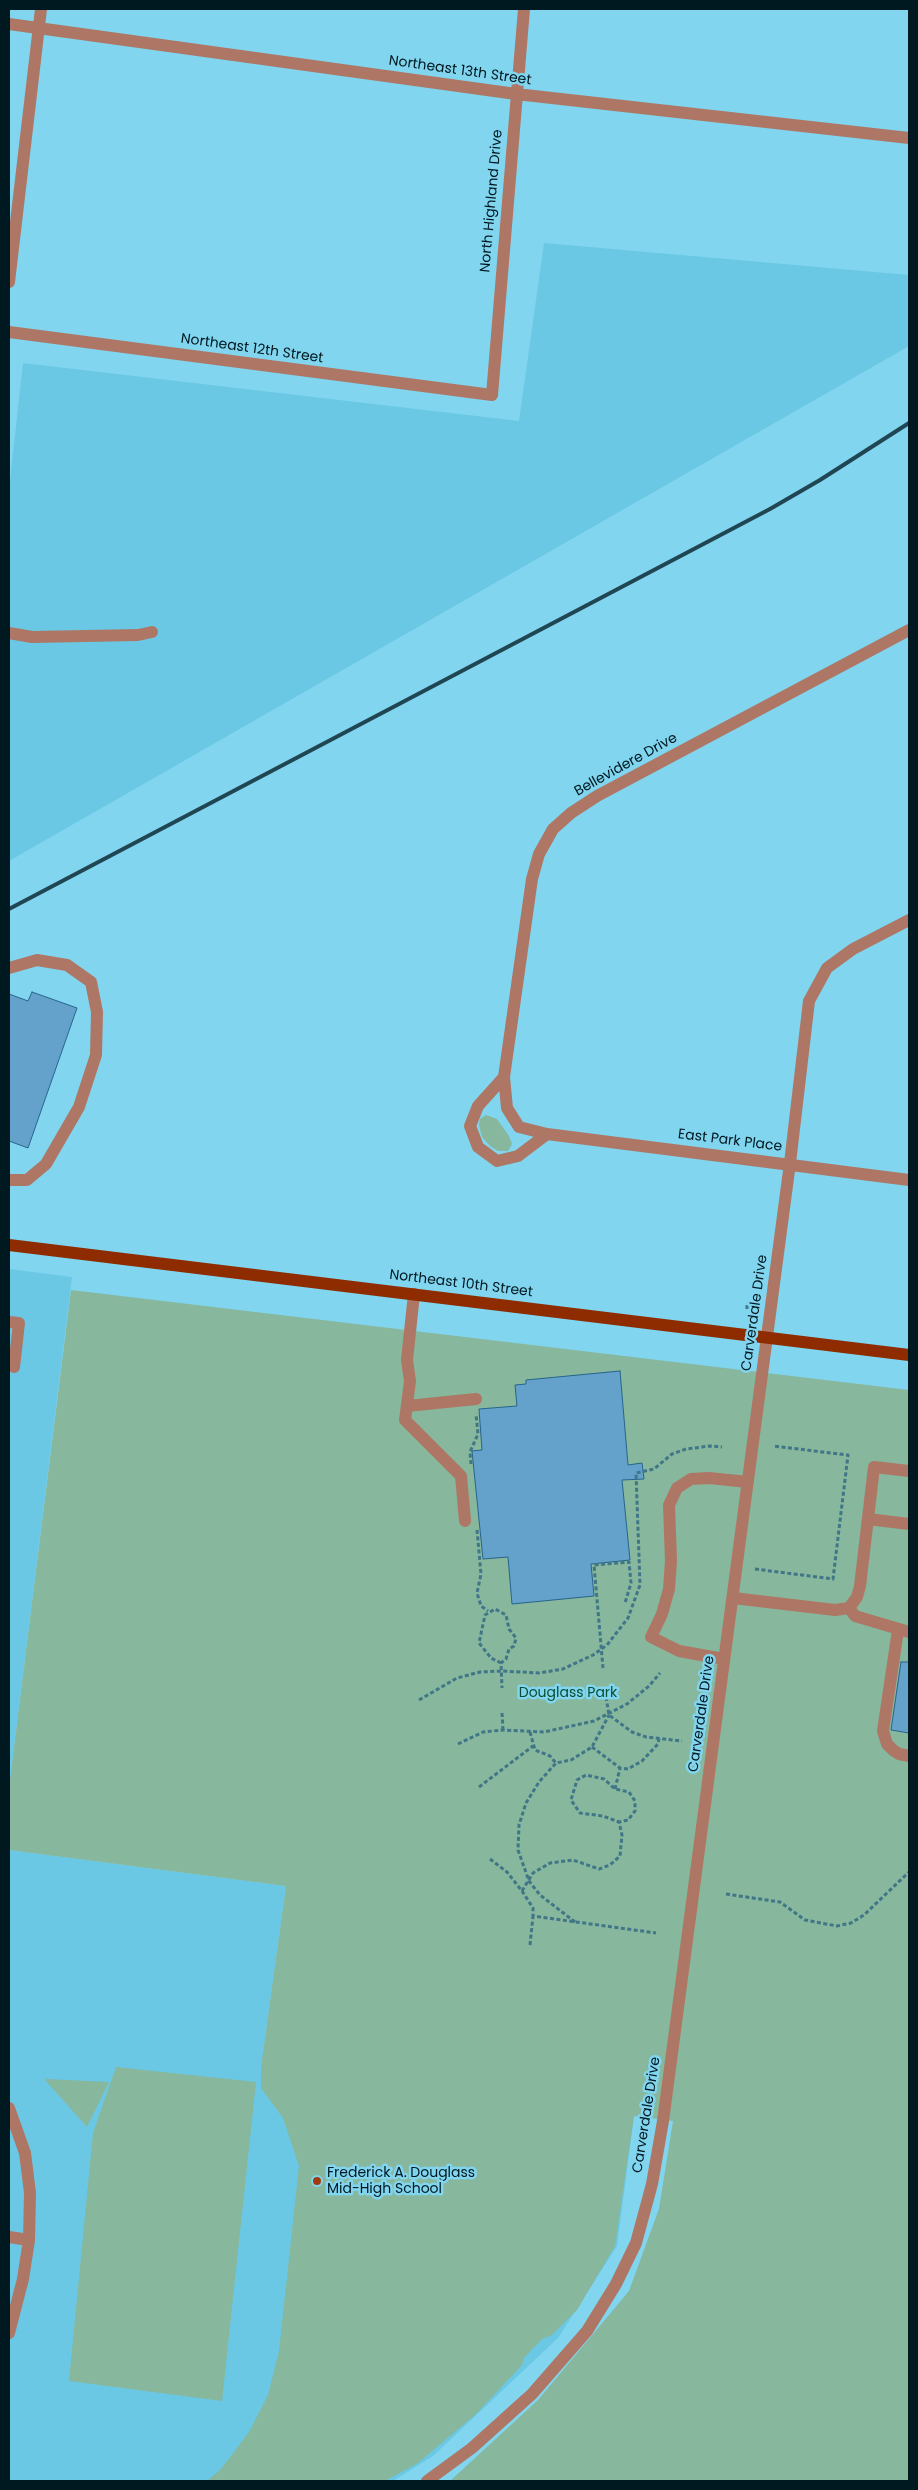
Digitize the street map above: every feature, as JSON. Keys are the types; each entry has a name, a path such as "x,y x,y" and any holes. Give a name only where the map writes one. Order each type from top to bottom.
{"main road":[{"name":"Northeast 10th Street","path":"9,1245 909,1354"}],"street":[{"path":"9,282 41,9"},
{"name":"North Highland Drive","path":"492,396 524,9"},
{"name":"Northeast 13th Street","path":"9,24 516,94 909,138"},
{"name":"Northeast 12th Street","path":"9,332 492,396"},
{"name":"Bellevidere Drive","path":"504,1078 532,879 539,854 553,829 570,813 597,796 909,630"},
{"path":"9,633 32,637 138,635 152,632"},
{"name":"Carverdale Drive","path":"428,2481 472,2448 532,2394 587,2330 616,2284 636,2243 652,2184 663,2121 790,1164 809,1001 828,968 853,949 909,920"},
{"path":"9,968 37,960 67,965 91,982 97,1012 96,1055 79,1108 46,1164 27,1180 9,1180"},
{"path":"504,1078 478,1106 470,1126 478,1147 497,1161 518,1156 547,1134"},
{"name":"East Park Place","path":"504,1078 507,1108 519,1128 547,1134 909,1180"},
{"path":"414,1294 407,1360 410,1381 405,1420 461,1476 465,1520"},
{"path":"9,1322 19,1323 14,1367"},
{"path":"407,1406 476,1400"},
{"path":"733,1598 835,1610 849,1608 857,1597 860,1586 874,1466 909,1471"},
{"path":"724,1659 679,1651 651,1637 662,1614 669,1589 671,1561 669,1506 677,1488 691,1479 709,1478 748,1482"},
{"path":"868,1519 909,1524"},
{"path":"849,1608 855,1616 903,1631 883,1732 887,1744 893,1750 899,1754 909,1756"},
{"path":"9,2108 25,2152 30,2193 29,2240 9,2333"},
{"path":"9,2237 29,2240"}],"path":[{"path":"747,1309 748,1305 752,1306"},
{"path":"419,1700 457,1678 480,1672 502,1670 552,1672 576,1664 601,1650 619,1632 628,1618 640,1585 636,1473 654,1469 672,1454 686,1449 710,1446 722,1447"},
{"path":"756,1569 833,1579 848,1456 773,1446"},
{"path":"602,1668 594,1565 629,1562 631,1583 625,1603"},
{"path":"495,1609 506,1615 509,1629 516,1638 514,1646 509,1649 506,1659 501,1663 491,1658 479,1643 485,1615 495,1609"},
{"path":"501,1663 502,1688"},
{"path":"458,1744 482,1732 559,1730 594,1721 609,1715 649,1686 660,1673"},
{"path":"575,1922 540,1895 528,1881 518,1850 519,1826 526,1803 539,1782 556,1763 571,1760 592,1747 609,1715 606,1697"},
{"path":"502,1713 502,1730"},
{"path":"609,1715 639,1736 682,1742"},
{"path":"530,1732 533,1746 550,1756 556,1763"},
{"path":"592,1747 620,1768 635,1767 658,1744 659,1739"},
{"path":"479,1787 533,1746"},
{"path":"615,1789 620,1768"},
{"path":"586,1775 604,1779 615,1789 629,1792 635,1802 635,1811 628,1820 620,1822 603,1816 580,1813 571,1800 577,1780 586,1775"},
{"path":"522,1891 540,1867 550,1863 572,1860 599,1869 610,1865 620,1856 622,1840 620,1822"},
{"path":"490,1859 506,1872 533,1908 530,1945"},
{"path":"726,1894 780,1902 805,1920 837,1926 851,1923 864,1915 909,1872"},
{"path":"533,1916 656,1933"}],"shaded area":[{"path":"544,243 909,275 909,346 9,861 9,489 23,363 519,421"},
{"path":"9,1269 72,1277 9,1788"},
{"name":"Frederick A. Douglass Mid-High School","path":"9,1850 286,1886 261,2067 634,2116 617,2246 558,2338 433,2456 393,2481 9,2481"}],"green space":[{"path":"486,1115 497,1119 509,1136 512,1144 508,1151 498,1151 490,1146 482,1137 479,1125 480,1119"},
{"name":"Douglass Park","path":"71,1290 909,1390 909,2481 450,2481 538,2400 629,2291 659,2209 673,2121 634,2116 615,2246 577,2310 552,2335 542,2339 524,2358 522,2365 476,2414 418,2463 385,2481 207,2481 221,2469 249,2432 268,2395 279,2351 299,2166 283,2118 261,2088 261,2067 286,1886 9,1850 9,1788"},
{"path":"116,2067 256,2082 222,2401 69,2381 93,2133"},
{"path":"46,2079 109,2082 87,2127 46,2081"}],"building":[{"path":"32,992 77,1008 28,1148 9,1141 9,994 28,1001"},
{"path":"620,1371 628,1465 642,1463 644,1479 622,1480 630,1560 591,1564 594,1596 512,1604 508,1557 483,1559 472,1451 482,1450 479,1409 517,1406 515,1385 526,1384 526,1380"},
{"path":"901,1662 909,1662 909,1733 891,1730"}],"railway":[{"path":"9,909 770,509 820,480 909,423"}],"place":[{"name":"Frederick A. Douglass Mid-High School","path":"317,2181"}]}
